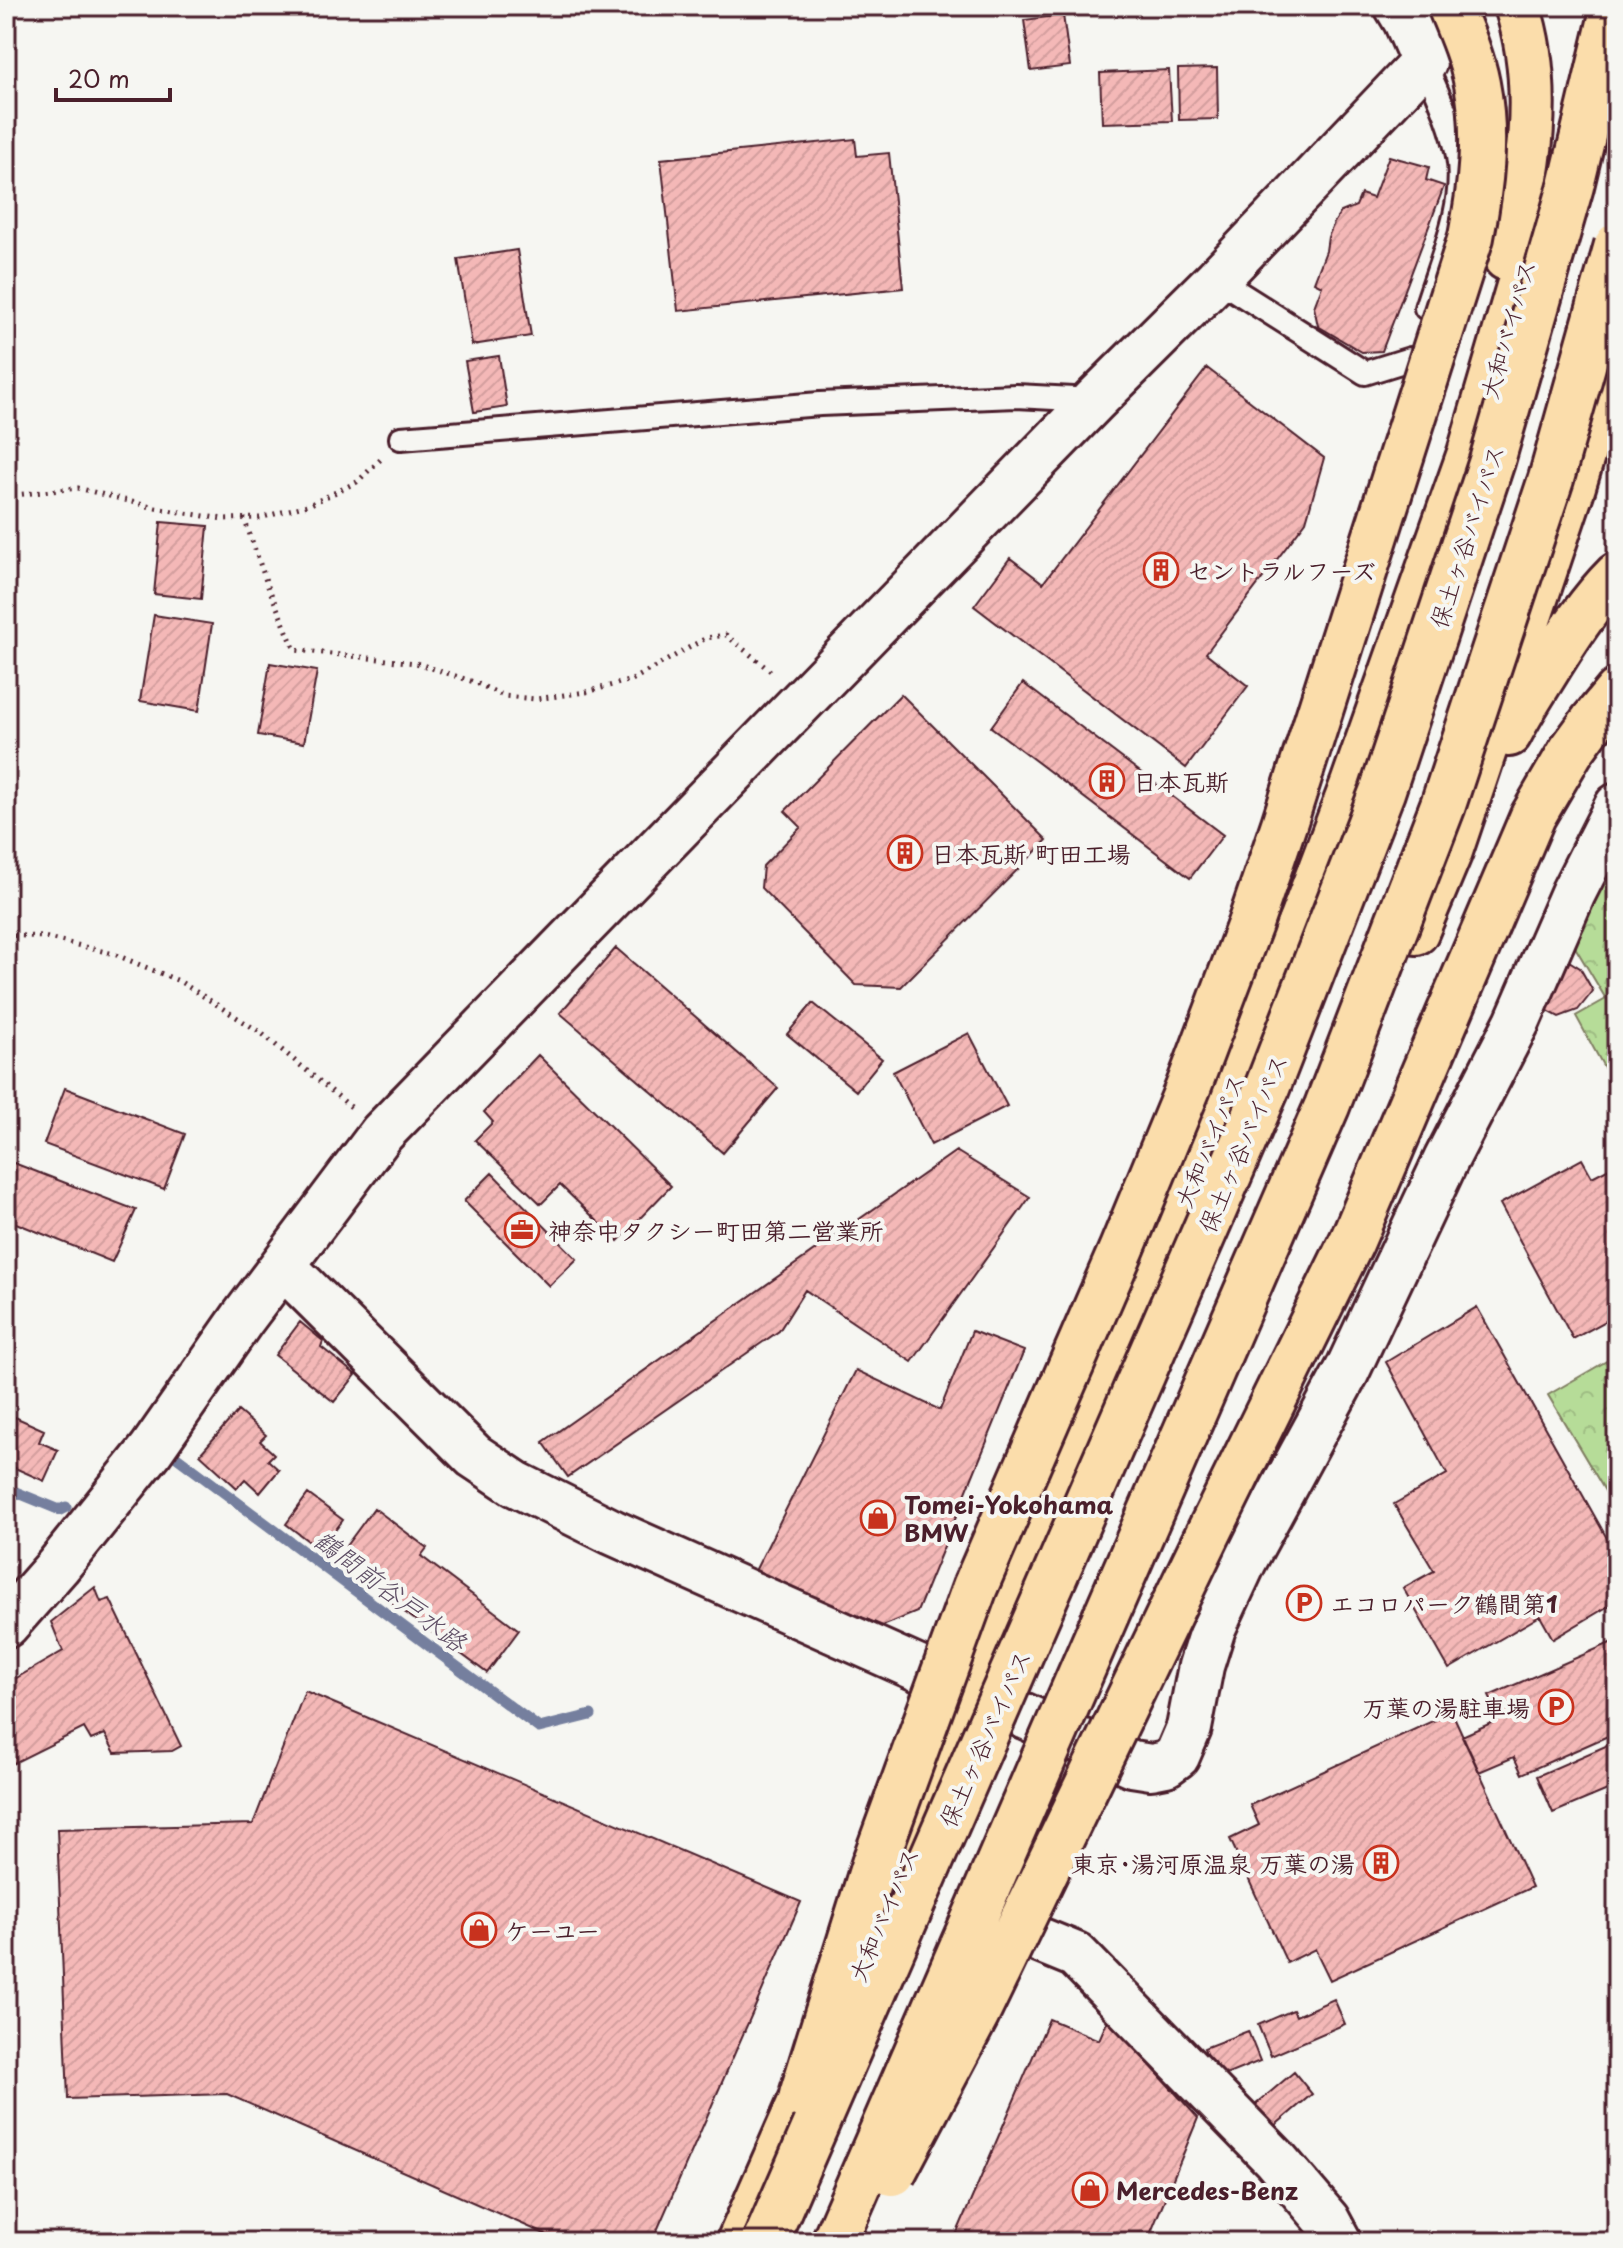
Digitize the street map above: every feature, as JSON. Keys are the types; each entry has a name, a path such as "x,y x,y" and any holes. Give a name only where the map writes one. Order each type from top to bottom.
{"highway":[{"path":"1408,632 1451,449 1526,182 1531,108 1528,51 1517,6"},
{"name":"大和バイパス","path":"739,2242 891,1896 1302,919 1470,453 1550,183 1593,6"},
{"name":"保土ヶ谷バイパス","path":"765,2242 1267,1088 1382,792 1492,461 1571,186 1614,6"},
{"path":"756,2242 874,1864 975,1587 1122,1248 1188,1088 1250,924 1471,237 1483,160 1481,119 1477,83 1451,7"},
{"path":"834,2242 1327,1106 1453,775 1551,479 1617,245"},
{"path":"857,2242 1069,1736 1355,1082 1450,851 1573,486 1617,339"},
{"path":"1450,851 1518,715 1567,638 1599,593 1617,575"},
{"path":"857,2242 991,1987 1352,1241 1533,816 1571,751 1605,707"}],"street":[{"path":"6,1625 151,1450 243,1318 382,1133 1094,401 1217,279 1424,62 1397,6"},
{"path":"283,1266 474,1456 516,1484 612,1532 1132,1764 1151,1767 1166,1764 1177,1756 1189,1728 1201,1666 1213,1628 1244,1561 1347,1371 1446,1160 1517,1022 1573,893 1617,806"},
{"path":"993,1921 1076,1955 1275,2159 1327,2220 1339,2242"}],"lane":[{"path":"1217,279 1365,373 1414,344 1458,203 1459,160 1452,127 1424,62"},
{"path":"1414,344 1445,369"},
{"path":"401,438 820,404 1016,396 1094,401"}],"path":[{"path":"6,496 78,488 155,508 223,519 260,518 311,504 357,482 401,438"},
{"path":"244,518 295,650 416,663 474,682 504,696 536,699 586,692 632,680 706,638 726,635 805,699"},
{"path":"6,935 44,937 114,954 179,981 260,1032 382,1133"}],"green space":[{"path":"1617,856 1617,1091 1576,1016 1606,999 1572,942"},
{"path":"1617,1355 1617,1511 1548,1395"}],"building":[{"path":"1063,15 1070,66 1031,71 1024,20"},
{"path":"1217,68 1218,119 1179,120 1178,69"},
{"path":"1169,70 1172,121 1102,123 1100,73"},
{"path":"855,139 857,156 889,153 903,288 678,311 661,159"},
{"path":"1389,156 1429,167 1426,180 1444,186 1382,351 1362,352 1318,326 1314,307 1322,286 1314,282 1334,223 1341,212 1356,206 1361,194 1373,198"},
{"path":"517,250 531,336 472,345 458,259"},
{"path":"499,356 507,407 474,412 465,361"},
{"name":"セントラルフーズ","path":"1207,368 1324,458 1306,521 1206,653 1248,686 1186,768 974,606 1010,558 1043,583"},
{"path":"161,522 208,526 201,599 154,594"},
{"path":"154,615 212,624 199,711 140,701"},
{"path":"270,663 317,671 304,743 258,735"},
{"name":"日本瓦斯","path":"1023,683 1223,835 1190,878 991,727"},
{"name":"日本瓦斯 町田工場","path":"901,694 1047,840 901,987 856,985 761,888 763,866 801,827 785,811"},
{"path":"616,948 778,1088 723,1153 560,1013"},
{"path":"1569,961 1580,968 1593,991 1578,1010 1559,1017 1546,1010"},
{"path":"813,1003 882,1059 856,1091 787,1034"},
{"path":"969,1033 1007,1106 931,1145 893,1072"},
{"path":"538,1055 671,1186 618,1241 560,1185 541,1204 475,1140 493,1122 484,1112"},
{"path":"65,1088 185,1134 164,1189 44,1144"},
{"path":"956,1151 1030,1197 912,1362 805,1290 779,1331 568,1477 543,1442"},
{"path":"1582,1159 1592,1177 1617,1164 1617,1315 1573,1339 1500,1204"},
{"path":"6,1160 136,1210 112,1262 6,1219"},
{"path":"492,1173 577,1259 549,1286 464,1201"},
{"path":"1477,1307 1617,1556 1617,1601 1553,1639 1540,1616 1449,1669 1403,1588 1434,1571 1394,1504 1447,1474 1386,1362"},
{"path":"300,1322 323,1341 321,1347 356,1375 334,1402 275,1355"},
{"path":"972,1331 1024,1351 917,1612 883,1626 754,1573 856,1370 940,1410"},
{"path":"238,1411 266,1435 260,1441 274,1454 268,1460 279,1470 260,1493 245,1479 237,1488 200,1454"},
{"path":"6,1413 44,1430 39,1442 58,1450 44,1481 6,1464"},
{"path":"308,1494 343,1520 320,1550 286,1524"},
{"path":"374,1508 427,1548 421,1556 519,1630 487,1673 387,1599 394,1589 343,1550"},
{"path":"95,1587 101,1602 110,1599 181,1746 172,1751 115,1753 105,1734 91,1740 84,1728 6,1767 6,1684 63,1651 51,1622"},
{"name":"万葉の湯駐車場","path":"1617,1640 1617,1732 1522,1774 1514,1757 1479,1772 1462,1736 1500,1719 1489,1696"},
{"path":"305,1691 801,1902 652,2242 563,2242 227,2094 68,2099 57,1829 253,1824"},
{"name":"東京･湯河原温泉 万葉の湯","path":"1452,1712 1532,1887 1330,1980 1315,1949 1287,1963 1230,1839 1259,1825 1250,1805"},
{"name":"万葉の湯駐車場","path":"1617,1741 1617,1786 1553,1813 1537,1776"},
{"path":"1334,1999 1345,2024 1271,2056 1258,2025 1293,2010 1296,2016"},
{"path":"1049,2019 1099,2040 1108,2019 1198,2118 1147,2242 953,2242"},
{"path":"1248,2031 1260,2061 1216,2079 1204,2048"},
{"path":"1294,2072 1312,2094 1272,2128 1254,2106"}],"waterway":[{"name":"鶴間前谷戸水路","path":"174,1455 539,1728 591,1715"},
{"path":"6,1488 60,1510 66,1507"}],"place":[{"name":"セントラルフーズ","path":"1161,570"},
{"name":"日本瓦斯","path":"1107,781"},
{"name":"日本瓦斯 町田工場","path":"905,853"},
{"name":"神奈中タクシー町田第二営業所","path":"522,1230"},
{"name":"Tomei-Yokohama BMW","path":"878,1518"},
{"name":"エコロパーク鶴間第1","path":"1304,1603"},
{"name":"万葉の湯駐車場","path":"1556,1707"},
{"name":"東京･湯河原温泉 万葉の湯","path":"1381,1863"},
{"name":"ケーユー","path":"479,1930"},
{"name":"Mercedes-Benz","path":"1090,2190"}]}
